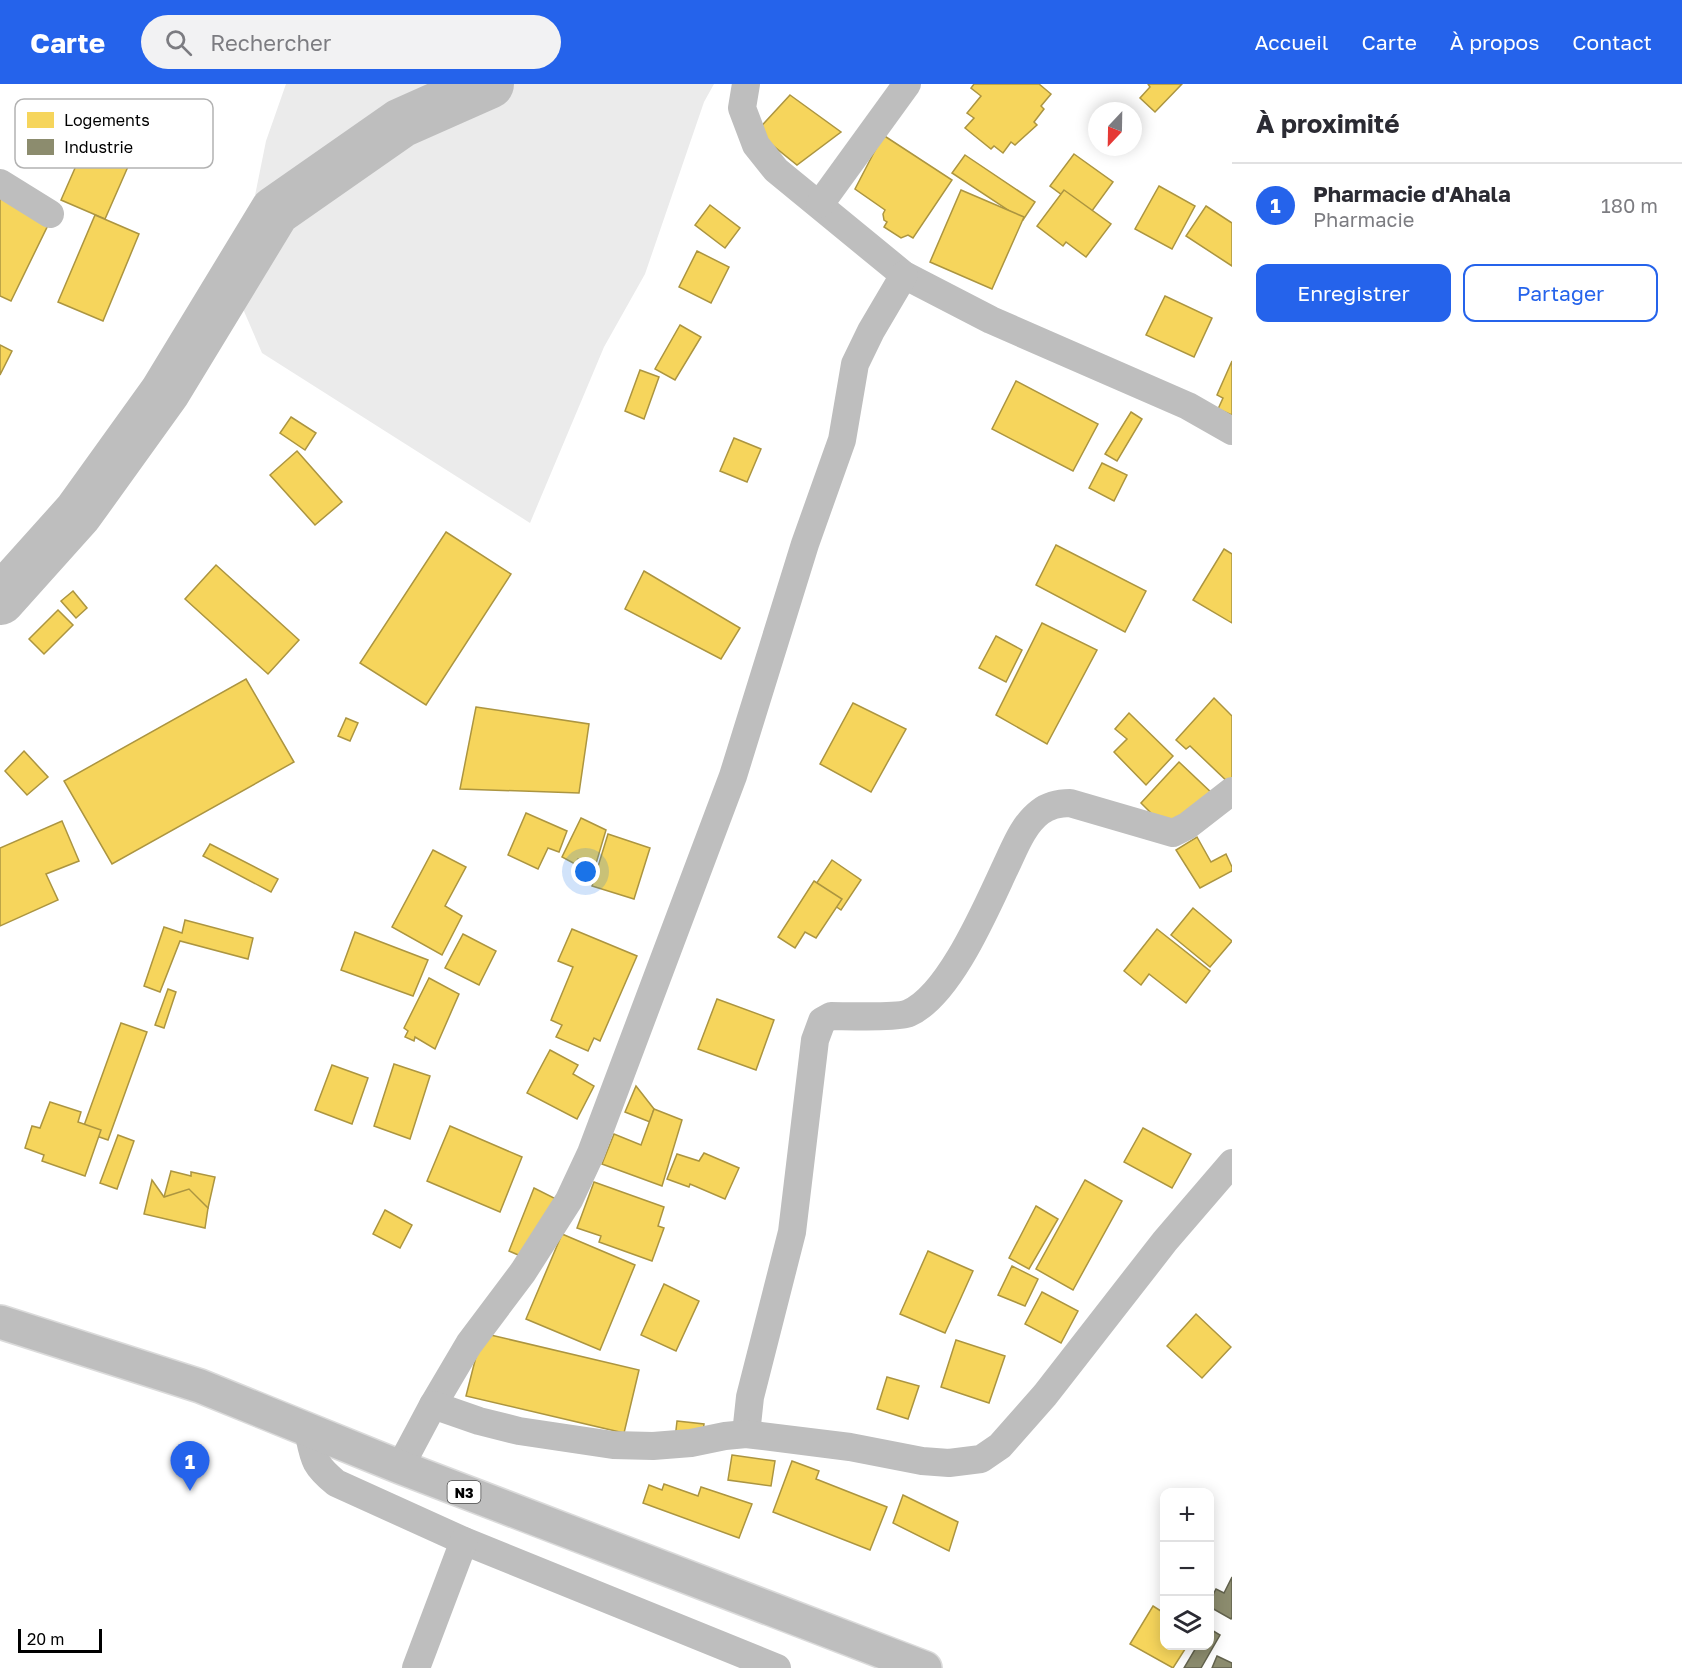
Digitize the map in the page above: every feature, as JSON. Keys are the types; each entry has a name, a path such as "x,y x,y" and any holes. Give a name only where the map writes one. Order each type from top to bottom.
{"highway":[{"name":"N3","path":"0,1322 200,1386 400,1467 925,1668"}],"street":[{"path":"746,84 742,108 756,145 776,170 904,275 991,320 1188,406 1232,431"},
{"path":"820,204 907,84"},
{"path":"0,183 50,214"},
{"path":"400,1467 469,1344 523,1272 569,1200 591,1153 733,776 802,554 842,440 855,364 871,331 904,275"},
{"path":"746,1434 750,1397 792,1232 815,1040 822,1022 831,1016 908,1014 928,999 948,975 973,935 1022,832 1040,812 1058,803 1070,803 1173,833 1187,826 1232,791"},
{"path":"433,1405 479,1421 519,1431 613,1445 653,1446 691,1443 746,1434 850,1447 922,1461 949,1463 981,1459 1000,1446 1045,1395 1165,1241 1232,1163"},
{"path":"308,1430 313,1454 319,1468 336,1483 464,1541 777,1668"},
{"path":"416,1668 464,1541"}],"shaded area":[{"path":"286,84 714,84 704,102 645,274 604,347 530,523 262,353 240,302 245,245 266,141"}],"building: Logements":[{"path":"974,84 1039,84 1051,94 1041,106 1044,109 1034,122 1037,125 1015,145 1011,142 1003,153 994,146 991,149 965,128 974,118 967,113 981,96 971,88"},
{"path":"1148,84 1182,84 1155,112 1140,98 1150,87"},
{"path":"790,95 841,132 797,165 756,132"},
{"path":"883,135 952,180 913,238 908,235 901,238 884,227 887,222 883,214 885,210 855,189"},
{"path":"1074,154 1113,182 1089,215 1050,186"},
{"path":"965,155 1035,202 1023,220 952,173"},
{"path":"75,168 127,168 105,219 61,200"},
{"path":"1159,186 1195,206 1172,249 1135,229"},
{"path":"961,190 1024,217 992,289 930,262"},
{"path":"1064,190 1111,224 1086,257 1066,242 1063,246 1037,226"},
{"path":"0,192 52,217 11,301 0,296"},
{"path":"710,205 740,228 725,248 695,225"},
{"path":"1206,206 1232,223 1232,266 1186,236"},
{"path":"95,215 139,234 103,321 58,302"},
{"path":"697,251 729,267 711,303 679,287"},
{"path":"1165,296 1212,318 1194,357 1146,335"},
{"path":"680,325 701,337 675,380 655,369"},
{"path":"0,345 12,351 0,375"},
{"path":"1232,361 1232,415 1218,409 1223,398 1217,395"},
{"path":"640,370 659,377 644,419 625,411"},
{"path":"1016,381 1098,424 1073,471 992,429"},
{"path":"1131,412 1142,419 1117,461 1105,454"},
{"path":"291,417 316,433 305,450 280,433"},
{"path":"734,438 761,449 747,482 720,471"},
{"path":"297,451 342,502 315,525 270,475"},
{"path":"1102,463 1127,475 1114,501 1089,488"},
{"path":"446,532 511,574 426,705 360,663"},
{"path":"1056,545 1146,591 1125,632 1036,585"},
{"path":"1224,549 1232,554 1232,623 1193,600"},
{"path":"216,565 299,640 268,674 185,599"},
{"path":"644,571 740,628 721,659 625,609"},
{"path":"73,591 87,608 76,618 61,601"},
{"path":"58,610 73,625 44,654 29,639"},
{"path":"1042,623 1097,650 1047,744 996,715"},
{"path":"996,636 1022,650 1006,682 979,668"},
{"path":"246,679 294,762 112,864 64,781"},
{"path":"1214,698 1232,716 1232,783 1230,784 1190,746 1186,749 1176,740"},
{"path":"853,703 906,729 871,792 820,764"},
{"path":"476,707 589,724 579,793 460,789"},
{"path":"1129,713 1173,756 1146,785 1114,752 1127,739 1115,729"},
{"path":"346,718 358,723 350,741 338,736"},
{"path":"24,751 48,777 27,795 5,771"},
{"path":"1179,762 1216,797 1171,833 1141,803"},
{"path":"526,813 567,831 559,852 548,848 538,869 508,855"},
{"path":"581,818 606,830 595,867 578,859 575,864 562,857"},
{"path":"62,821 79,861 46,874 58,900 0,926 0,848"},
{"path":"608,834 650,848 634,899 592,886"},
{"path":"1197,837 1211,862 1226,854 1232,867 1232,871 1200,888 1176,850"},
{"path":"210,844 278,879 271,892 203,856"},
{"path":"433,850 466,867 445,906 462,916 442,955 392,927"},
{"path":"832,860 861,880 841,910 812,890"},
{"path":"814,881 842,899 816,938 805,932 795,948 778,937"},
{"path":"1193,908 1232,941 1210,967 1171,935"},
{"path":"185,920 253,938 248,959 180,941 160,992 144,986 164,927 182,933"},
{"path":"572,929 637,956 600,1041 594,1038 588,1051 556,1037 562,1025 551,1020 573,967 558,961"},
{"path":"1157,929 1210,971 1186,1003 1149,974 1141,985 1124,971"},
{"path":"355,932 428,960 413,996 341,970"},
{"path":"463,934 496,951 479,985 445,968"},
{"path":"429,978 459,994 435,1049 415,1037 414,1041 405,1037 408,1031 404,1028"},
{"path":"168,989 176,992 164,1028 155,1025"},
{"path":"717,999 774,1020 756,1070 698,1049"},
{"path":"121,1023 147,1032 108,1140 82,1131"},
{"path":"550,1050 578,1065 573,1074 594,1086 577,1119 527,1093"},
{"path":"394,1064 430,1076 410,1139 374,1126"},
{"path":"332,1065 368,1078 352,1124 315,1110"},
{"path":"636,1086 654,1109 650,1122 625,1112"},
{"path":"50,1102 81,1112 78,1122 101,1130 85,1176 42,1161 44,1155 25,1148 32,1126 40,1128"},
{"path":"654,1109 682,1120 662,1186 602,1164 614,1134 641,1145"},
{"path":"450,1126 522,1157 500,1212 427,1181"},
{"path":"1143,1128 1191,1154 1172,1188 1124,1162"},
{"path":"118,1135 134,1141 117,1189 100,1183"},
{"path":"704,1153 739,1168 725,1199 690,1184 689,1187 667,1179 677,1154 699,1161"},
{"path":"171,1171 191,1176 191,1172 215,1177 208,1208 164,1197"},
{"path":"152,1180 164,1197 189,1189 208,1208 205,1228 144,1214"},
{"path":"1085,1180 1122,1201 1073,1290 1036,1269"},
{"path":"594,1182 664,1207 658,1226 664,1228 652,1261 599,1242 601,1236 577,1228"},
{"path":"534,1188 556,1199 523,1257 509,1251"},
{"path":"1036,1206 1058,1219 1029,1269 1009,1258"},
{"path":"385,1210 412,1225 400,1248 373,1234"},
{"path":"562,1234 635,1265 600,1350 526,1319"},
{"path":"928,1251 973,1271 945,1333 900,1314"},
{"path":"1012,1266 1038,1279 1025,1306 998,1295"},
{"path":"664,1284 699,1301 676,1351 641,1335"},
{"path":"1042,1292 1078,1311 1061,1343 1025,1324"},
{"path":"1196,1314 1231,1347 1202,1378 1167,1346"},
{"path":"482,1333 639,1370 624,1433 466,1396"},
{"path":"956,1340 1005,1356 989,1403 941,1387"},
{"path":"887,1377 919,1386 908,1419 877,1409"},
{"path":"677,1421 704,1424 701,1448 674,1448"},
{"path":"732,1455 775,1461 771,1486 728,1480"},
{"path":"792,1461 819,1471 816,1479 887,1507 870,1550 773,1512"},
{"path":"664,1484 698,1496 701,1487 752,1504 739,1538 643,1503 649,1485 662,1490"},
{"path":"903,1495 958,1522 949,1551 893,1523"},
{"path":"1153,1606 1160,1610 1160,1650 1184,1650 1173,1668 1130,1644"}],"building: Industrie":[{"path":"1232,1577 1231,1619 1214,1609 1216,1589 1224,1593"},
{"path":"1214,1631 1220,1635 1214,1645"},
{"path":"1195,1650 1211,1650 1201,1668 1184,1668"},
{"path":"1217,1656 1232,1663 1232,1668 1212,1668"}],"waterway":[{"path":"0,600 78,513 165,392 275,211 401,123 489,84"}],"place":[{"name":"Pharmacie d'Ahala","path":"190,1491"}]}
